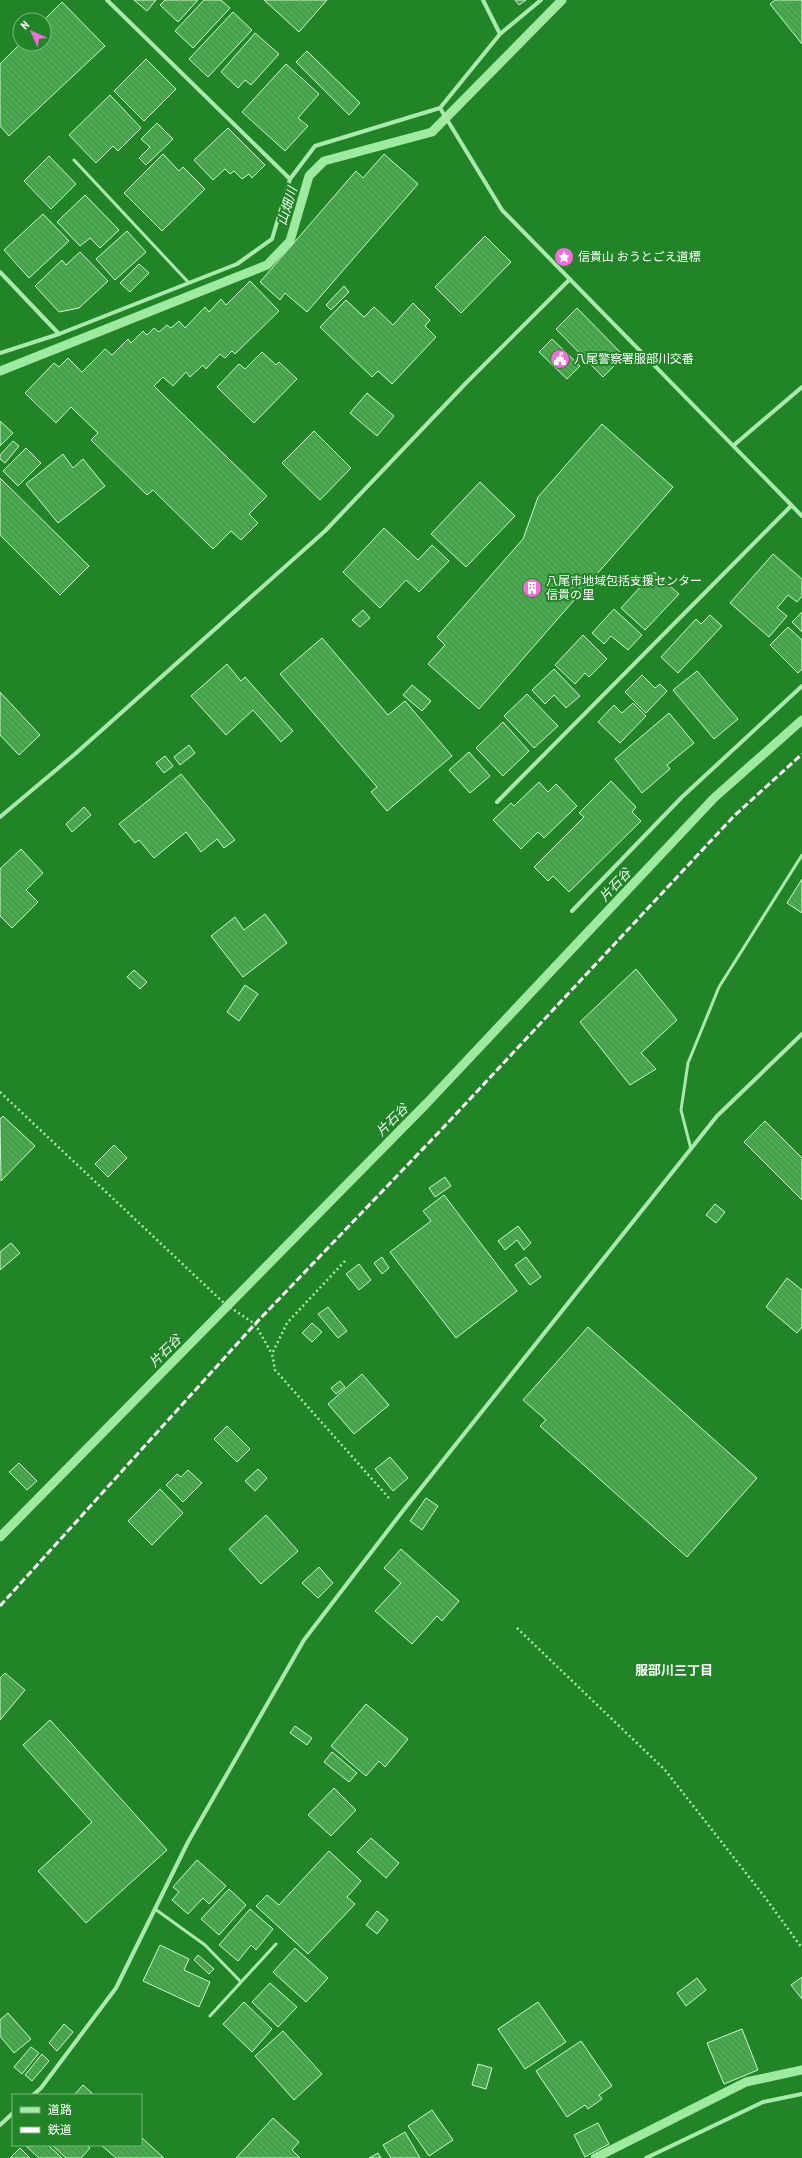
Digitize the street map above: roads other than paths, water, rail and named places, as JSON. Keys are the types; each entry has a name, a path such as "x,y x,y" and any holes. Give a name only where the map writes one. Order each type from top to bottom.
{"street":[{"path":"106,0 290,179"},
{"path":"483,0 500,34"},
{"path":"0,353 58,334 237,264 272,239 290,179 316,146 440,108 500,34 541,0"},
{"path":"440,108 502,210 802,516"},
{"path":"0,272 58,334"},
{"path":"0,817 75,754 325,531 466,383 570,279"},
{"path":"734,445 802,386"},
{"path":"496,802 791,506"},
{"path":"572,911 682,797 802,686"},
{"path":"34,2094 41,2088 116,1988 188,1842 304,1640 402,1512 717,1116 802,1034"},
{"path":"646,2158 763,2102 802,2094"},
{"path":"0,2125 12,2114"}],"lane":[{"path":"74,160 189,283"},
{"path":"691,1149 681,1110 688,1063 719,987 802,855"},
{"path":"155,1909 205,1945 241,1982"},
{"path":"210,2016 276,1944"}],"waterway":[{"name":"山畑川","path":"0,371 267,265 290,241 309,176 324,161 432,132 562,0"},
{"name":"片石谷","path":"0,1537 427,1103 714,798 802,720"},
{"path":"595,2158 746,2082 802,2070"}],"railway":[{"path":"0,1606 255,1324 441,1130 734,816 802,754"}],"place":[{"name":"信貴山 おうとごえ道標","path":"564,257"},
{"name":"八尾警察署服部川交番","path":"560,359"},
{"name":"八尾市地域包括支援センター 信貴の里","path":"532,588"}],"district":[{"name":"服部川三丁目","path":"674,1670"}]}
